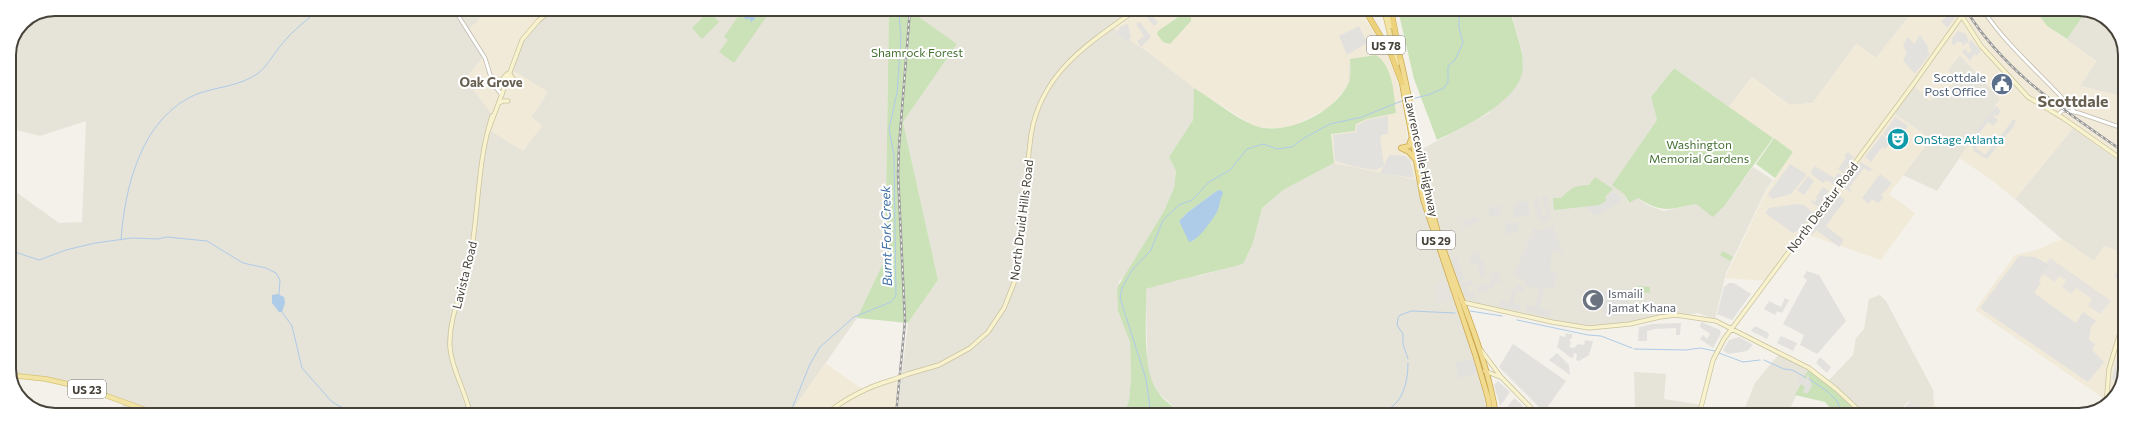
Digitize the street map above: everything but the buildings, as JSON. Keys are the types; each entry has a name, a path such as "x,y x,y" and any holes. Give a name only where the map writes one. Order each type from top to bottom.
{"highway":[{"name":"US 78","path":"1369,16 1391,54 1402,83"},
{"name":"US 78","path":"1392,16 1400,57"},
{"name":"Lawrenceville Highway","path":"1400,57 1406,94"},
{"name":"Lawrenceville Highway","path":"1402,83 1410,106 1429,198 1460,301"},
{"name":"Lawrenceville Highway","path":"1410,106 1412,136 1427,214 1460,301"},
{"path":"1412,136 1409,146 1401,148 1411,154 1416,160"},
{"name":"US 29","path":"1460,301 1487,371 1495,408"},
{"name":"US 29","path":"1460,301 1490,408"}],"main road":[{"name":"Lavista Road","path":"469,408 453,365 450,348 451,331 470,259 480,166 492,116 494,115 502,95 522,40 543,16"},
{"name":"North Druid Hills Road","path":"835,408 852,396 877,384 939,365 970,348 988,332 997,319 1014,283 1031,136 1043,99 1054,80 1071,59 1087,45 1128,16"},
{"name":"Lawrenceville Highway","path":"1385,16 1402,83"},
{"name":"Lawrenceville Highway","path":"1389,16 1400,57"},
{"path":"1962,16 1980,46 2012,81 2034,101 2058,115 2118,157"},
{"name":"North Decatur Road","path":"1701,408 1714,359 1722,342 1916,82 1962,16"},
{"path":"492,80 500,82 510,71 514,80 506,82"},
{"path":"498,104 503,101 508,101"},
{"path":"1460,301 1552,322 1589,328 1630,324 1676,315 1703,318 1732,328 1809,368 1836,389 1856,408"},
{"path":"2107,396 2109,369 2118,339"},
{"path":"1479,348 1501,377 1531,408"},
{"path":"1480,371 1487,371 1501,377"},
{"name":"US 23","path":"17,376 80,387 140,408"}],"street":[{"path":"458,16 485,58 492,80 497,90 502,95"},
{"path":"1987,16 2008,44 2050,83 2074,111"},
{"path":"2058,115 2063,110 2074,111 2118,127"}],"shaded area":[{"path":"55,16 483,16 470,28 484,56 465,79 542,126 531,117 548,92 511,70 527,33 540,16 889,16 885,259 857,318 794,408 120,408 125,402 113,396 16,375 16,192 59,223 82,222 86,121 40,136 16,130 16,55 19,40 27,27 40,19"},
{"path":"483,16 540,16 527,33 511,69 548,92 531,117 542,126 523,151 489,130 493,116 465,79 484,56 470,28"},
{"path":"916,16 1129,16 1113,28 1145,50 1201,16 1344,16 1350,59 1350,79 1194,88 1193,120 1169,157 1176,171 1174,188 1164,211 1124,277 1119,281 1118,311 1130,341 1131,377 1129,401 1126,408 898,408 908,323 938,280 903,122 957,44"},
{"path":"1129,16 1363,16 1386,51 1394,69 1403,102 1409,155 1423,181 1334,163 1331,134 1355,131 1356,124 1367,119 1396,113 1389,72 1350,59 1348,85 1330,107 1291,127 1269,128 1254,126 1194,88 1145,50 1113,28"},
{"path":"1146,16 1153,16 1158,23 1154,26"},
{"path":"1512,16 1909,16 1876,58 1856,44 1813,103 1790,105 1752,77 1729,107 1674,68 1651,97 1657,120 1613,184 1625,195 1628,203 1638,198 1647,205 1664,211 1696,204 1725,205 1753,167 1773,180 1766,190 1726,273 1715,319 1698,313 1597,329 1462,304 1490,408 1176,408 1158,393 1151,379 1147,360 1146,289 1172,280 1202,275 1243,264 1253,243 1262,208 1283,190 1334,163 1423,181 1422,149 1489,113 1523,65 1522,50"},
{"path":"1909,16 2040,16 2047,26 2097,61 2080,86 2118,95 2118,161 2073,128 2015,199 1993,181 1959,158 2000,99 1960,55 1948,70 1955,80 1952,86 1929,101 1913,84 1893,113 1931,139 1889,194 1915,213 1881,260 1803,233 1767,281 1725,278 1767,190 1793,152 1729,107 1752,77 1790,105 1813,103 1856,44 1876,58"},
{"path":"1948,16 1956,16 1947,28 1941,21"},
{"path":"2083,17 2094,19 2108,29 2115,40 2118,53 2118,95 2080,86 2067,39"},
{"path":"1140,22 1151,37 1141,47 1137,41 1144,36 1136,24"},
{"path":"1128,24 1131,38 1126,40 1117,33 1120,27"},
{"path":"1359,26 1367,43 1347,55 1339,36"},
{"path":"1958,31 1966,34 1969,43 1962,45 1962,42 1956,42 1956,45 1952,44 1952,39"},
{"path":"1920,35 1929,48 1927,50 1930,54 1915,74 1903,60 1907,53 1903,45 1908,37 1914,44"},
{"path":"1971,40 1981,51 1976,56 1974,54 1970,61 1962,51 1965,49 1968,53 1972,51 1969,43"},
{"path":"1960,55 2000,99 1937,191 1903,175 1931,139 1893,113 1913,84 1948,70"},
{"path":"1996,106 2001,111 1997,116 1993,116 1998,120 1993,126 1988,122 1977,136 1982,140 1976,148 1985,155 2013,120 2016,119 2014,126 1987,159 1974,151 1971,141 1974,134"},
{"path":"1388,116 1388,134 1382,135 1380,138 1384,165 1382,167 1376,170 1356,167 1335,161 1333,135 1356,132 1357,125 1367,120"},
{"path":"1895,117 1908,126 1903,133 1895,127 1888,138 1883,134"},
{"path":"2073,128 2118,161 2118,251 2104,246 2094,261 2062,239 2015,199"},
{"path":"1882,135 1891,141 1885,149 1882,147 1871,162 1865,157"},
{"path":"1848,152 1854,157 1843,173 1838,169 1846,158 1844,156"},
{"path":"1389,155 1405,156 1410,160 1414,178 1380,173"},
{"path":"1861,162 1872,169 1870,172 1864,168 1849,188 1852,191 1850,192 1843,186"},
{"path":"1790,164 1806,174 1805,177 1791,194 1772,199 1768,194"},
{"path":"1815,166 1834,178 1838,173 1843,175 1838,181 1835,180 1834,185 1827,180 1823,183 1810,173"},
{"path":"1880,174 1892,183 1881,195 1884,198 1883,199 1878,203 1872,199 1869,204 1862,198"},
{"path":"1808,176 1814,181 1804,195 1797,190"},
{"path":"1823,187 1829,191 1818,207 1811,202 1812,200 1815,202 1816,197"},
{"path":"1613,191 1622,201 1600,214 1592,215 1592,211 1587,211 1586,207 1601,205 1607,201 1606,198"},
{"path":"1838,194 1845,200 1826,226 1844,240 1839,247 1816,230 1812,235 1809,233"},
{"path":"1547,195 1550,218 1541,223 1533,200 1538,198 1542,217 1547,216 1542,197"},
{"path":"1527,201 1530,217 1519,216 1518,218 1515,218 1513,204"},
{"path":"1796,204 1804,205 1814,213 1799,230 1793,233 1765,213 1769,208"},
{"path":"1500,206 1501,216 1490,217 1488,208"},
{"path":"1476,217 1481,221 1460,228 1463,224 1462,221"},
{"path":"1505,223 1516,223 1519,232 1507,234"},
{"path":"1552,226 1563,253 1553,251 1549,270 1558,273 1553,289 1544,288 1540,309 1551,311 1550,317 1527,311 1525,305 1535,307 1540,290 1525,285 1526,280 1513,276 1535,227 1538,230 1544,230 1544,228"},
{"path":"2062,239 2094,261 2104,246 2118,251 2118,369 2115,384 2103,400 2103,398 1975,310 2015,255 2036,250"},
{"path":"1478,252 1486,275 1481,277 1478,263 1472,264 1470,254"},
{"path":"2019,256 2035,257 2049,265 2039,280 2041,283 2034,293 2076,323 2083,312 2096,321 2091,327 2089,340 2095,344 2092,350 2104,362 2088,382 1980,308"},
{"path":"1457,257 1464,279 1459,281 1451,258"},
{"path":"2050,258 2111,301 2100,314 2088,306 2092,299 2076,288 2071,294 2062,287 2066,280 2059,276 2055,282 2043,274 2049,265 2046,263"},
{"path":"2118,270 2118,278 2114,277"},
{"path":"1498,271 1501,281 1495,283 1493,288 1479,293 1476,287 1492,283 1490,275"},
{"path":"1807,271 1819,275 1846,321 1817,354 1800,345 1804,335 1783,324 1807,280 1803,277"},
{"path":"1445,280 1451,299 1437,304 1435,293 1437,283"},
{"path":"1471,280 1472,284 1465,286 1468,293 1475,292 1475,298 1472,297 1472,299 1465,296 1461,283"},
{"path":"1729,283 1734,283 1751,294 1732,320 1717,314 1724,287"},
{"path":"1519,285 1524,287 1523,292 1517,290 1513,303 1521,306 1520,310 1499,306 1501,300 1509,303 1512,290"},
{"path":"1627,289 1628,315 1603,316 1601,291"},
{"path":"1880,295 1886,301 1933,390 1934,404 1931,408 1916,408 1909,401 1902,408 1858,408 1829,380 1853,355 1856,338 1864,329 1869,299"},
{"path":"1785,298 1789,300 1782,313 1777,311 1775,315 1764,309 1769,301 1781,307"},
{"path":"1701,322 1720,330 1721,333 1713,348 1700,339 1703,335 1707,339 1710,334 1700,327"},
{"path":"1681,323 1680,335 1676,335 1676,328 1655,329 1647,331 1647,341 1638,341 1639,327 1653,324"},
{"path":"1755,326 1767,332 1769,335 1767,339 1751,331"},
{"path":"1566,333 1572,334 1572,338 1569,340 1571,342 1569,347 1574,348 1578,344 1584,345 1585,340 1593,341 1589,355 1579,361 1576,360 1577,354 1574,353 1573,358 1571,358 1557,347 1560,336 1565,337"},
{"path":"1781,336 1797,343 1793,351 1777,343"},
{"path":"1739,337 1753,345 1747,351 1728,354 1723,350 1729,340"},
{"path":"1513,344 1566,381 1547,408 1540,408 1499,367"},
{"path":"1557,353 1569,365 1570,375 1549,360"},
{"path":"1779,354 1808,370 1790,408 1745,408 1755,383"},
{"path":"2118,355 2116,380 2112,379"},
{"path":"1820,357 1831,367 1827,373 1816,363"},
{"path":"1473,359 1477,370 1474,374 1459,378 1455,363"},
{"path":"825,363 864,390 901,375 898,408 794,408"},
{"path":"1634,372 1666,374 1664,399 1702,405 1701,408 1635,408"},
{"path":"1808,374 1812,386 1807,394 1803,392 1805,387 1797,382 1801,376 1806,379"},
{"path":"1498,381 1510,392 1500,406 1494,385"},
{"path":"1514,398 1524,408 1506,408"},
{"path":"1910,402 1917,408 1904,408"},
{"path":"1934,404 1937,408 1931,408"}],"green space":[{"path":"704,16 714,16 719,22 702,39 692,28"},
{"path":"738,16 767,16 734,63 719,52 728,40 724,37"},
{"name":"Shamrock Forest","path":"889,16 917,16 957,44 903,122 938,280 908,323 857,318 885,259"},
{"path":"1180,16 1191,17 1191,21 1170,44 1163,42 1157,34 1158,31"},
{"path":"1399,16 1511,16 1521,47 1523,67 1521,77 1516,87 1507,97 1485,114 1437,140 1414,79"},
{"path":"2040,16 2083,17 2067,39 2047,26"},
{"path":"1376,55 1382,60 1392,81 1396,113 1367,119 1356,124 1355,131 1331,134 1334,163 1283,190 1262,208 1253,243 1243,264 1146,289 1146,342 1149,370 1158,392 1175,408 1126,408 1129,401 1131,377 1130,342 1118,311 1117,288 1164,211 1174,188 1176,171 1169,157 1193,120 1194,88 1253,125 1265,128 1278,128 1306,120 1319,114 1331,105 1340,96 1349,83 1350,59","holes":["1218,190 1218,210 1210,222 1192,242 1179,221 1188,212"]},
{"name":"Washington Memorial Gardens","path":"1674,68 1773,138 1725,205 1713,217 1696,204 1666,209 1646,203 1638,198 1629,203 1625,195 1612,185 1657,120 1651,97"},
{"path":"1774,138 1793,152 1775,178 1756,164"},
{"path":"1595,177 1613,189 1605,197 1607,200 1600,205 1554,210 1553,198 1561,198 1577,186 1589,185"},
{"path":"1723,251 1733,257 1730,261 1720,255"},
{"path":"1638,286 1650,287 1650,293 1638,292"},
{"path":"1808,370 1829,380 1858,408 1830,408 1825,402 1795,395"}],"water":[{"path":"743,16 754,16 755,19 751,22 749,18 746,20"},
{"path":"1218,190 1222,191 1223,194 1217,212 1200,234 1189,242 1179,221 1188,212"},
{"path":"278,294 284,297 285,303 282,312 279,312 272,303 272,295"}],"waterway":[{"path":"121,240 123,219 132,176 140,155 150,136 162,119 178,105 197,94 236,84 257,74 264,68 291,34 311,16"},
{"name":"Burnt Fork Creek","path":"793,408 810,364 820,347 854,317 891,302 896,296 894,155 889,129 897,93 901,37 899,16"},
{"path":"1411,99 1428,95 1444,88 1448,82 1448,66 1455,60 1463,43 1459,28 1459,16"},
{"path":"1150,408 1146,379 1120,298 1122,288 1132,270 1151,250 1163,220 1179,205 1192,200 1209,182 1230,170 1247,149 1263,144 1277,149 1292,147 1304,138 1330,124 1362,117 1404,100"},
{"path":"16,252 39,260 66,250 95,243 132,238 158,239 167,237 207,241 243,263 266,268 276,273 280,280 279,294"},
{"path":"1408,359 1403,344 1403,334 1397,325 1400,315 1412,311 1455,313"},
{"path":"1470,311 1502,316"},
{"path":"282,312 292,326 302,368 332,402 343,408"},
{"path":"1517,320 1588,335 1601,336 1632,348"},
{"path":"1634,349 1686,350 1700,348 1715,351"},
{"path":"1719,353 1743,362 1760,360"},
{"path":"1764,360 1784,369 1792,370 1805,377"},
{"path":"1390,408 1397,402 1403,392 1408,363"},
{"path":"1809,379 1827,391 1837,401 1840,408"}],"railway":[{"path":"897,408 905,321 898,174 909,16"},
{"path":"1970,16 1999,53 2018,72 2058,105 2118,148"}],"place":[{"name":"Scottdale Post Office","path":"2002,84"},
{"name":"OnStage Atlanta","path":"1898,139"},
{"name":"Ismaili Jamat Khana","path":"1593,300"}],"district":[{"name":"Oak Grove","path":"491,82"},
{"name":"Scottdale","path":"2073,100"}]}
